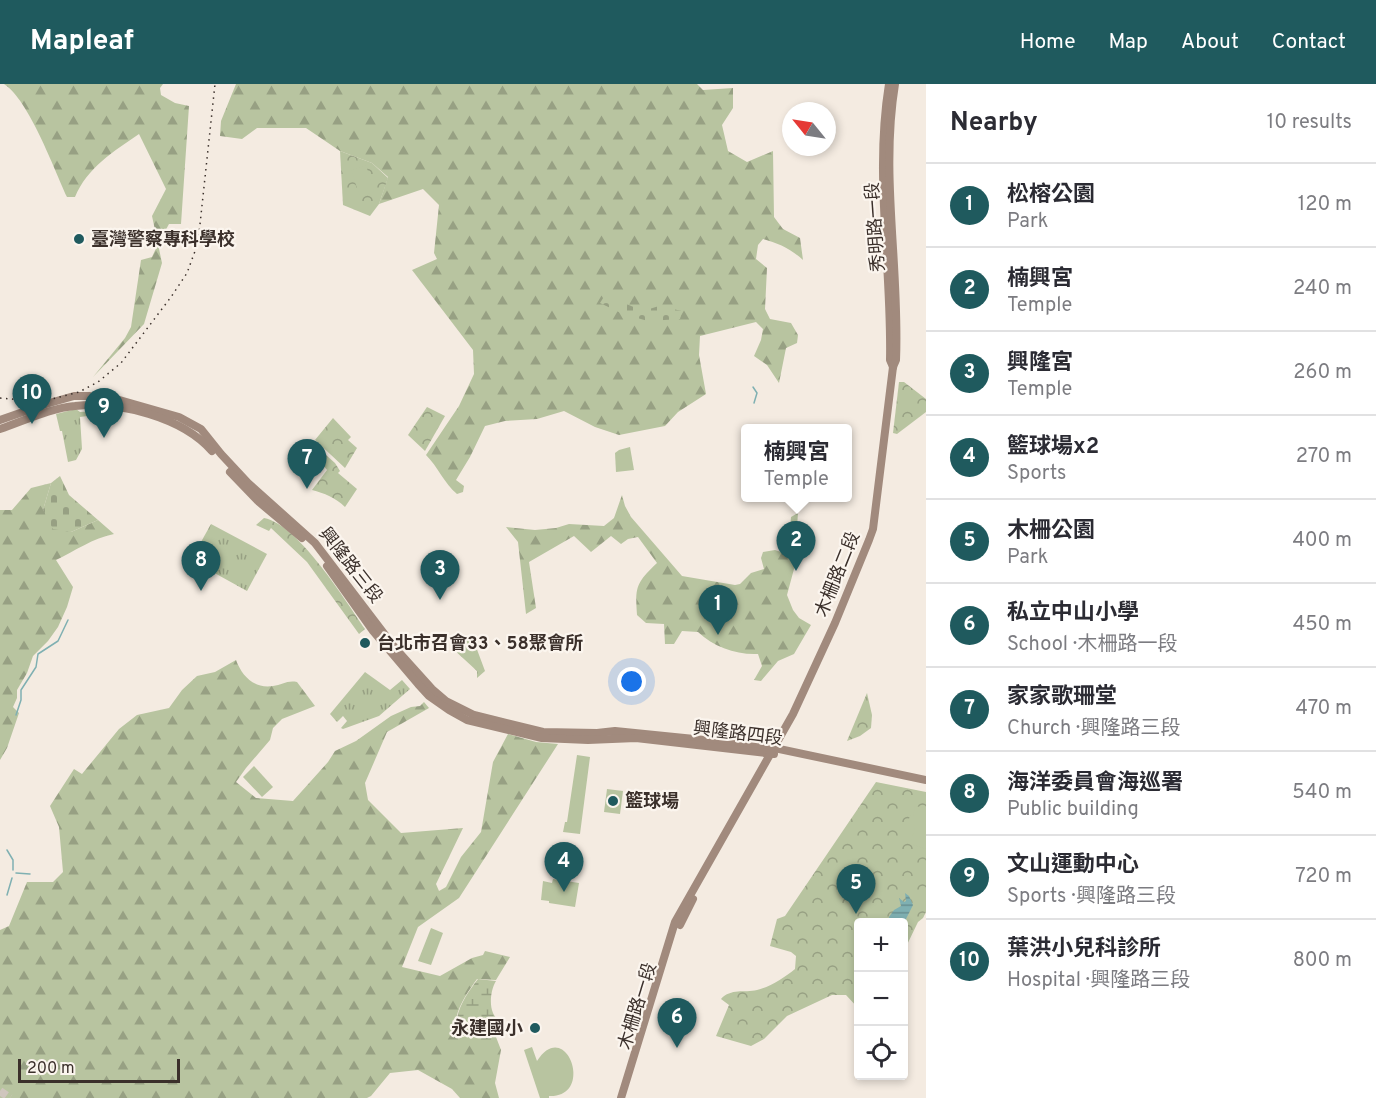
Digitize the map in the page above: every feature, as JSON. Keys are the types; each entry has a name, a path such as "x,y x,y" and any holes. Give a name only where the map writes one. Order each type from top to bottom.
{"main road":[{"name":"秀明路一段","path":"889,84 885,108 882,169 890,294 890,360 893,367"},
{"name":"秀明路一段","path":"873,529 893,367 896,360 897,305 888,151 895,84"},
{"name":"興隆路三段","path":"0,420 74,396 101,396 179,417 201,429 248,483 315,543 395,648 432,689 446,701 474,715 542,735"},
{"name":"興隆路三段","path":"0,429 55,410 74,406 99,405 140,412 182,426 206,444 247,491 314,550 373,631 429,696 468,720 542,735"},
{"name":"木柵路二段","path":"677,925 691,891 775,751 819,660 873,529"},
{"name":"興隆路四段","path":"542,735 588,740 636,738 775,751 926,780"},
{"name":"興隆路四段","path":"775,751 926,785"},
{"name":"木柵路一段","path":"621,1098 677,925"},
{"name":"木柵路一段","path":"626,1098 677,925"}],"green space":[{"path":"4,84 163,84 160,88 161,95 175,103 189,106 181,224 169,224 158,244 152,216 166,189 139,134 94,169 75,197 67,197 23,104"},
{"path":"236,84 697,84 703,90 733,88 733,108 722,125 728,151 747,162 773,151 774,217 783,229 800,238 803,260 789,250 763,239 758,245 756,259 767,268 765,309 770,319 791,323 798,335 797,343 786,348 779,383 767,365 754,356 763,329 756,322 700,336 699,355 706,394 678,412 665,426 619,435 595,427 564,411 537,419 505,421 485,426 456,480 464,486 463,492 457,494 426,455 459,406 474,374 473,350 412,270 437,259 434,253 439,205 423,189 379,204 388,177 372,163 340,151 306,128 257,128 242,139 220,136 221,121"},
{"path":"340,151 372,163 388,178 379,204 370,216 343,205"},
{"path":"366,165 374,192 360,197 351,170"},
{"path":"158,244 162,263 144,324 93,377 125,338 131,327 141,260 152,257"},
{"path":"605,295 643,311 659,306 682,311 680,319 648,321 623,314 600,303"},
{"path":"899,382 904,382 926,399 926,412 897,434 893,433"},
{"path":"427,407 445,416 425,451 408,435"},
{"path":"76,409 80,412 96,411 95,415 80,417 82,449 76,460 68,462 56,414"},
{"path":"333,418 351,437 348,440 357,448 345,468 315,440"},
{"path":"630,447 634,470 616,472 615,453"},
{"path":"318,448 335,463 340,471 338,473 357,489 345,507 330,496 312,490 327,470 314,453"},
{"path":"60,476 69,495 98,520 71,532 53,529 43,510 51,483"},
{"path":"51,483 43,510 71,532 98,520 114,534 91,542 56,560 73,587 58,627 33,656 27,673 17,690 17,698 13,707 19,713 7,748 0,760 0,510 12,510 31,488"},
{"path":"622,495 631,517 682,576 735,585 740,584 751,573 764,569 761,558 763,552 775,550 790,555 791,517 798,513 794,569 787,595 799,618 811,625 794,654 778,661 761,681 754,680 762,666 758,654 726,649 711,642 698,632 682,631 674,644 665,644 664,624 646,623 637,615 638,586 657,563 638,537 628,539 621,544 611,536 591,552 574,536 529,562 536,608 526,614 518,542 506,527 535,530 569,524 604,526 614,518"},
{"path":"264,518 292,534 306,549 365,629 359,634 307,562 271,528 269,531 256,525"},
{"path":"211,524 267,554 247,591 191,560"},
{"path":"472,636 485,671 477,678 477,671 452,648"},
{"path":"236,660 245,676 260,685 273,686 297,682 315,706 282,719 273,728 270,740 236,782 256,798 293,801 335,751 356,741 391,716 411,707 420,706 424,702 429,708 387,732 365,783 368,800 401,833 463,828 436,884 439,891 446,887 461,857 481,832 493,762 508,734 536,742 558,744 459,898 418,927 402,967 440,976 472,958 483,955 485,951 510,957 496,980 477,979 460,1006 456,1022 459,1036 464,1037 480,1023 493,1023 501,1050 495,1083 499,1098 460,1098 452,1089 418,1070 390,1073 367,1098 0,1098 0,930 9,926 27,882 53,882 63,872 59,827 50,806 74,769 82,774 119,729 137,715 169,708 182,690 197,676 215,672"},
{"path":"365,672 390,690 402,680 410,689 379,716 343,729 341,728 347,721 343,716 337,722 330,714"},
{"path":"867,693 872,715 871,728 847,741"},
{"path":"577,755 590,757 580,834 563,832 565,822 567,822"},
{"path":"254,766 273,787 262,797 243,777"},
{"path":"876,782 926,792 926,912 918,922 908,943 908,918 854,918 854,1004 846,995 832,995 787,1016 764,1039 751,1046 716,1036 729,1005 721,999 733,992 762,989 795,969 796,956 791,952 770,946 777,919 785,916"},
{"name":"籃球場","path":"607,789 623,791 620,814 604,812"},
{"path":"915,806 926,808 926,849 911,844 915,825 908,823 910,815 913,816"},
{"path":"553,879 579,883 575,907 541,900 543,881 552,883"},
{"path":"431,928 443,933 431,965 418,961"},
{"path":"478,979 496,981 491,1005 498,1022 495,1030 493,1023 485,1021 477,1024 464,1036 460,1036 457,1029 458,1014"},
{"path":"532,1047 537,1061 548,1050 558,1048 566,1053 572,1062 574,1074 571,1085 563,1093 549,1096 549,1098 540,1098 524,1050"}],"water":[{"path":"905,893 913,905 906,918 889,918 894,910 901,906 899,898 906,901"}],"waterway":[{"path":"753,387 757,393 754,403"},
{"path":"16,715 21,700 21,690 36,667 38,654 58,641 68,620"},
{"path":"7,850 13,860 13,870"},
{"path":"16,873 30,874"},
{"path":"7,895 12,878"}],"tunnel":[{"path":"0,1091 10,1098"}],"railway":[{"path":"0,398 48,400 79,392 98,382 121,363 171,297 187,273 198,243 215,84"}],"place":[{"name":"臺灣警察專科學校","path":"79,239"},
{"name":"葉洪小兒科診所","path":"32,424"},
{"name":"文山運動中心","path":"104,438"},
{"name":"家家歌珊堂","path":"307,489"},
{"name":"楠興宮","path":"796,571"},
{"name":"海洋委員會海巡署","path":"201,591"},
{"name":"興隆宮","path":"440,600"},
{"name":"松榕公園","path":"718,635"},
{"name":"台北市召會33、58聚會所","path":"365,643"},
{"name":"籃球場","path":"613,801"},
{"name":"籃球場x2","path":"564,892"},
{"name":"木柵公園","path":"856,914"},
{"name":"永建國小","path":"535,1028"},
{"name":"私立中山小學","path":"677,1048"}]}
